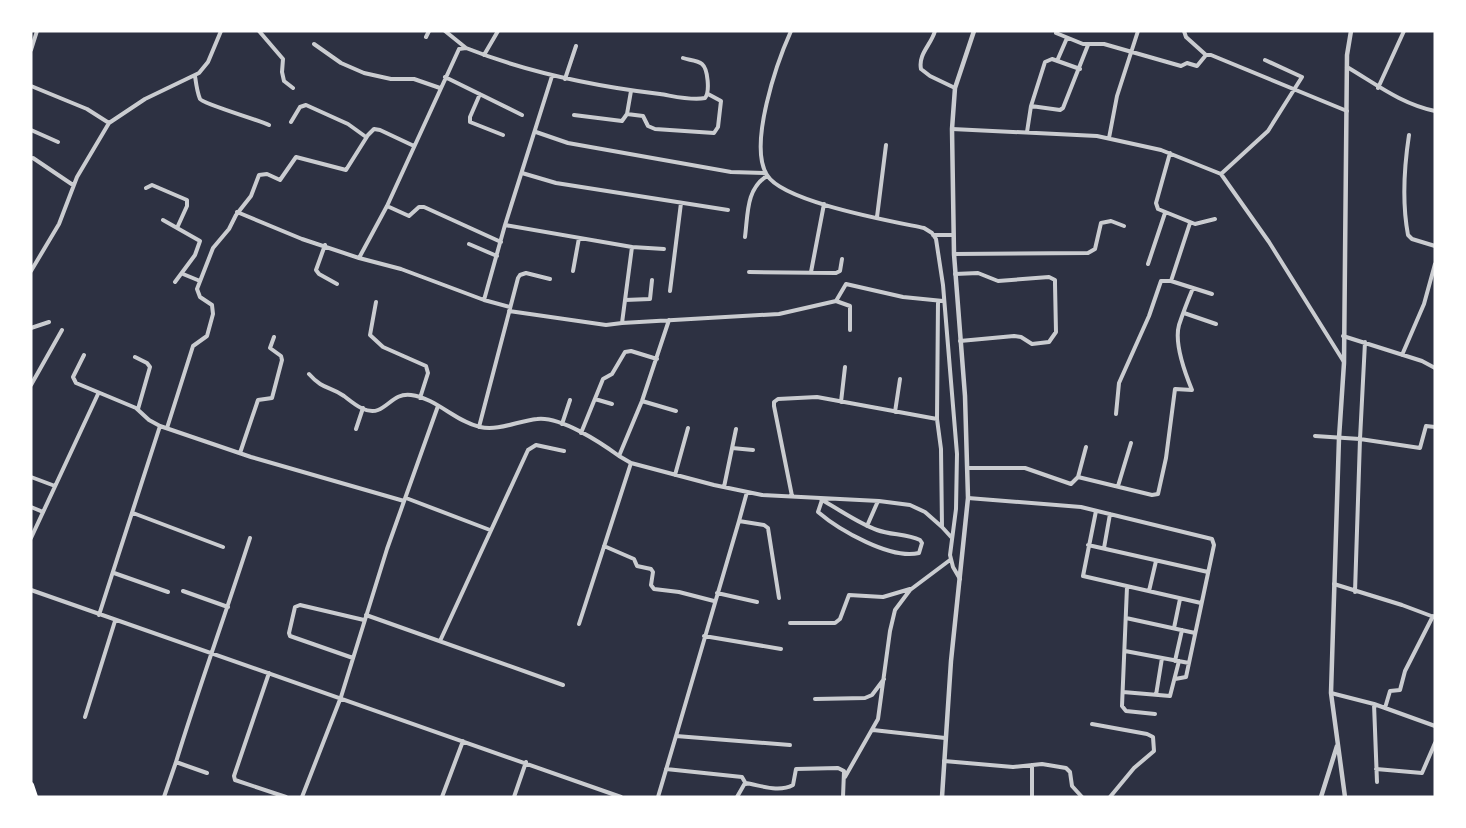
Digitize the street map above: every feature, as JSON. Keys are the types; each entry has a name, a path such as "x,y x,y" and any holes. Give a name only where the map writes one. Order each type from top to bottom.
{"highway":[{"path":"31,785 35,797"}],"street":[{"path":"31,50 37,31"},
{"path":"31,271 59,224 73,185 110,123 145,99 195,76 208,62 221,31"},
{"path":"259,31 282,58 284,80 293,88"},
{"path":"426,37 429,31"},
{"path":"445,31 466,48 552,76 631,91 702,99 708,94"},
{"path":"484,55 498,31"},
{"path":"791,31 767,99 762,137 767,174 780,187 790,193 824,204 924,228 933,235 939,254 957,454 956,508 950,560 960,579"},
{"path":"935,31 932,43 921,57 921,69 930,76 955,88"},
{"path":"942,797 945,738 968,498 968,468 953,235 952,129 955,88 974,31"},
{"path":"1109,138 1117,96 1138,31"},
{"path":"1184,31 1186,37 1206,56"},
{"path":"1345,797 1331,693 1344,363 1347,67 1351,31"},
{"path":"1378,88 1404,31"},
{"path":"1056,33 1088,45 1104,44 1181,66 1186,63 1197,66 1206,56 1212,55 1296,88 1347,111"},
{"path":"1057,61 1067,38"},
{"path":"314,44 332,58 359,72 380,77 414,79 440,88"},
{"path":"1031,106 1056,110 1063,108 1088,45"},
{"path":"565,79 576,46"},
{"path":"359,258 387,206 456,52 466,48"},
{"path":"682,58 703,65 708,94"},
{"path":"1027,132 1031,106 1045,62 1049,59 1080,69"},
{"path":"1221,174 1268,131 1302,77 1265,60"},
{"path":"1347,67 1378,88 1404,102 1435,112"},
{"path":"195,76 199,98 205,104 269,125"},
{"path":"484,300 500,242 552,76"},
{"path":"445,78 522,115"},
{"path":"31,86 87,109 110,123"},
{"path":"574,115 618,122 625,119 631,91"},
{"path":"480,94 470,117 470,122 503,135"},
{"path":"627,114 643,116 651,128 710,134 714,133 718,127 721,105 720,99 708,94"},
{"path":"291,122 300,107 306,105 348,124 366,137"},
{"path":"167,428 193,346 207,336 213,314 211,303 198,295 197,289 213,248 229,229 237,212 251,196 258,177 261,174 280,180 296,157 346,170 371,130 377,129 414,146"},
{"path":"952,129 1109,138 1170,154 1221,174 1269,242 1344,363"},
{"path":"31,130 58,142"},
{"path":"536,132 568,143 731,172 767,174"},
{"path":"1409,135 1405,159 1404,201 1408,235 1412,239 1435,246"},
{"path":"877,217 886,144"},
{"path":"1170,154 1156,203 1158,209 1190,223 1202,224 1215,220"},
{"path":"33,158 44,164 56,176 73,185"},
{"path":"522,173 556,183 728,210"},
{"path":"745,237 750,196 758,182 767,174"},
{"path":"146,188 152,185 187,200 187,206 177,228"},
{"path":"670,291 681,203"},
{"path":"810,272 824,204"},
{"path":"387,206 409,216 422,206 500,242"},
{"path":"237,212 359,258 401,268 510,309 606,325 779,314 836,301 848,305 851,309 850,330"},
{"path":"1148,264 1165,213"},
{"path":"163,220 200,241 195,256 175,282"},
{"path":"954,254 1088,253 1095,250 1102,223 1111,221 1124,226"},
{"path":"1171,281 1190,223"},
{"path":"506,225 632,247 664,249"},
{"path":"933,235 953,235"},
{"path":"573,272 579,238"},
{"path":"469,244 497,256"},
{"path":"325,245 316,270 319,274 337,284"},
{"path":"622,323 632,247"},
{"path":"749,272 838,272 842,259"},
{"path":"1402,354 1422,312 1435,264"},
{"path":"479,427 520,275 526,273 550,279"},
{"path":"955,274 978,273 998,281 1049,277 1054,280 1055,284 1056,332 1049,342 1032,344 1021,336 960,340"},
{"path":"183,274 200,281"},
{"path":"625,300 650,299 652,280"},
{"path":"1116,414 1119,384 1149,316 1161,281 1171,281 1212,294"},
{"path":"836,301 846,284 903,297 943,301"},
{"path":"1078,477 1152,495 1158,494 1176,389 1192,390 1181,360 1178,337 1193,288"},
{"path":"938,301 937,420 941,448 942,527"},
{"path":"376,302 370,335 383,347 426,366 428,374 420,398"},
{"path":"1184,313 1216,324"},
{"path":"619,456 642,401 669,320"},
{"path":"31,328 49,322"},
{"path":"31,385 62,330"},
{"path":"1343,336 1422,360 1435,368"},
{"path":"240,453 258,400 272,398 282,360 281,356 270,348 274,337"},
{"path":"1355,592 1365,342"},
{"path":"581,433 603,378 611,376 625,352 657,360"},
{"path":"84,355 73,379 76,383 98,394 138,409 149,420 160,426 240,453 405,500 490,530"},
{"path":"134,357 148,363 150,367 138,409"},
{"path":"841,402 845,367"},
{"path":"310,374 321,386 342,395 350,402 370,411 378,410 392,399 404,395 420,398 479,427 500,427 536,419 562,424 631,462 724,487 762,495 900,503 918,508 942,527 952,538"},
{"path":"896,412 900,379"},
{"path":"31,538 98,394"},
{"path":"792,496 774,402 778,399 809,397 937,420"},
{"path":"595,399 612,404"},
{"path":"562,424 570,400"},
{"path":"642,401 676,411"},
{"path":"302,797 340,697 364,620 438,406"},
{"path":"356,430 363,408"},
{"path":"99,616 160,426"},
{"path":"1315,436 1360,439 1420,448 1426,426 1435,427"},
{"path":"675,475 688,428"},
{"path":"724,487 736,429"},
{"path":"1118,486 1131,443"},
{"path":"440,641 530,447 536,445 564,451"},
{"path":"968,468 1025,468 1071,484 1078,477 1086,447"},
{"path":"732,448 753,450"},
{"path":"579,624 631,462"},
{"path":"31,477 55,486"},
{"path":"658,797 747,492"},
{"path":"820,498 867,526 886,533 920,540 922,543 919,554 890,550 862,542 818,512 820,498"},
{"path":"968,498 1070,506 1096,510 1212,540 1214,545 1185,679 1176,679"},
{"path":"867,526 878,501"},
{"path":"31,507 43,512"},
{"path":"1096,510 1083,576 1201,603"},
{"path":"133,512 223,548"},
{"path":"1104,548 1110,514"},
{"path":"739,521 764,525 768,528 779,598"},
{"path":"164,797 210,653 228,607 250,538"},
{"path":"1088,545 1208,572"},
{"path":"604,546 634,559 637,566 651,569 653,572 652,585 654,588 679,592 714,602"},
{"path":"845,777 873,730 879,713 890,631 895,610 913,588 950,560"},
{"path":"1149,592 1156,561"},
{"path":"114,573 168,592"},
{"path":"1334,584 1434,617 1405,671 1400,690 1390,691 1385,708"},
{"path":"1127,587 1122,706 1126,711 1155,714"},
{"path":"790,624 835,623 840,619 850,595 883,597 913,588"},
{"path":"31,590 99,616 340,697 621,797"},
{"path":"183,592 228,607"},
{"path":"717,593 757,602"},
{"path":"1174,628 1180,598"},
{"path":"352,658 290,636 295,607 300,605 364,620"},
{"path":"366,615 563,685"},
{"path":"1126,618 1195,633"},
{"path":"85,717 115,621"},
{"path":"1123,692 1170,696 1176,679 1182,630"},
{"path":"704,636 781,649"},
{"path":"1125,651 1189,663"},
{"path":"1156,695 1162,658"},
{"path":"269,673 234,776 235,780 286,797"},
{"path":"815,699 865,698 872,695 884,679"},
{"path":"1331,693 1374,704 1435,726"},
{"path":"1374,704 1377,782"},
{"path":"1092,724 1148,734 1153,737 1154,751 1134,768 1110,797"},
{"path":"873,730 945,738"},
{"path":"676,736 790,745"},
{"path":"442,797 463,741"},
{"path":"1376,769 1422,773 1435,743"},
{"path":"1321,797 1338,744"},
{"path":"944,761 1013,767 1042,764 1067,769 1072,786 1082,797"},
{"path":"176,762 207,773"},
{"path":"514,797 526,762"},
{"path":"1032,765 1032,797"},
{"path":"737,797 742,786 746,784 774,788 790,787 793,785 795,770 799,768 838,768 844,771 843,797"},
{"path":"666,769 742,777 746,784"},
{"path":"942,788 947,797"}]}
